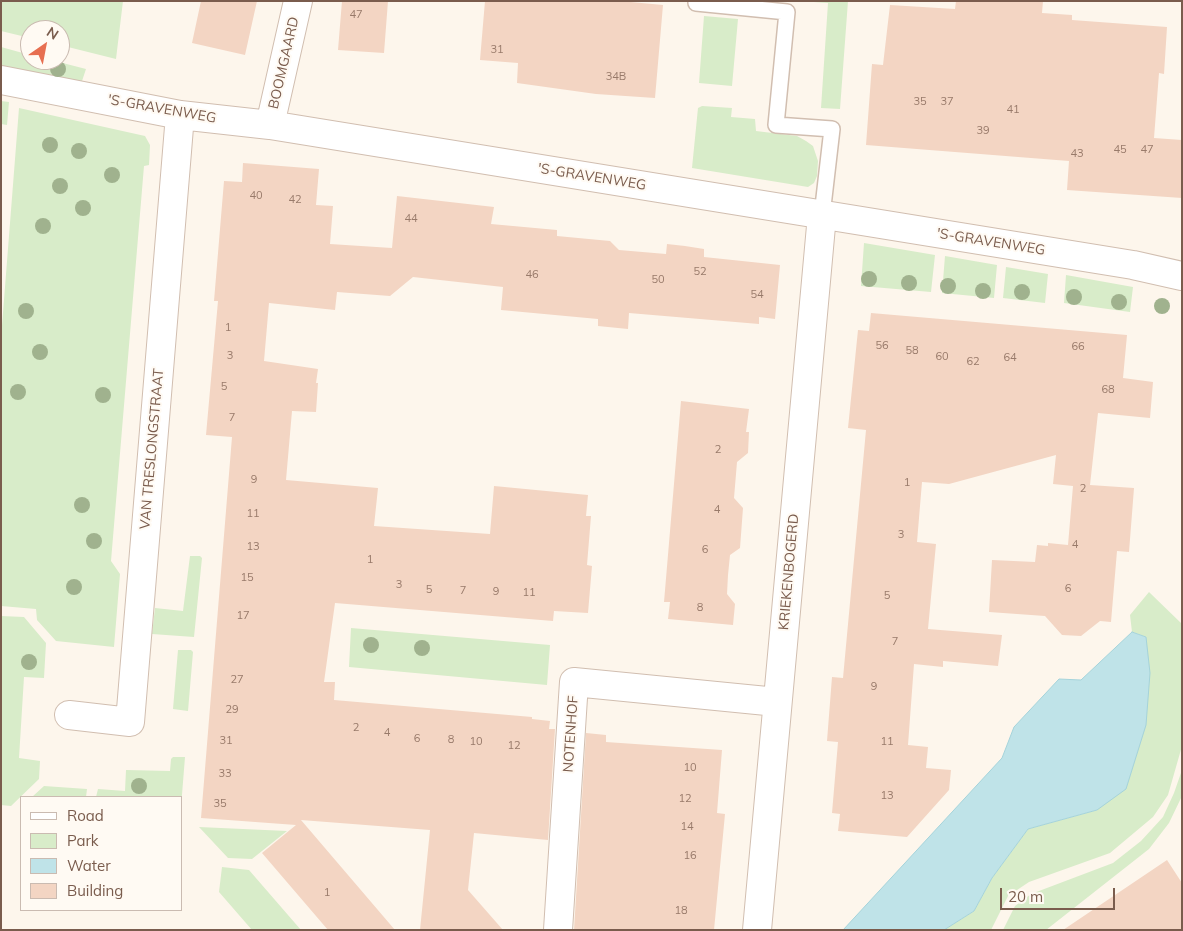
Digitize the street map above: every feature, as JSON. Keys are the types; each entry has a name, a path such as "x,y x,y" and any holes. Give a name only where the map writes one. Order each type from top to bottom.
{"street":[{"name":"BOOMGAARD","path":"270,125 298,1"},
{"name":"'S-GRAVENWEG","path":"1,80 180,115 270,125 1133,265 1182,276"},
{"name":"VAN TRESLONGSTRAAT","path":"69,715 130,722 180,115"},
{"name":"KRIEKENBOGERD","path":"758,930 822,215"},
{"name":"NOTENHOF","path":"558,930 574,682 777,702"}],"lane":[{"path":"696,3 787,12 776,125 832,129 822,215"}],"green space":[{"path":"1,1 123,1 116,59 70,48 70,20 20,20 20,36 1,31"},
{"path":"799,1 848,1 840,109 821,108 828,3"},
{"path":"704,16 738,19 732,86 699,83"},
{"path":"1,47 20,52 20,70 70,70 70,65 86,69 82,81 1,69"},
{"path":"1,101 9,102 7,125 1,124"},
{"path":"702,106 732,108 731,117 755,119 756,131 797,136 806,141 813,146 818,161 817,176 814,183 808,187 692,168 698,108"},
{"path":"19,108 145,136 150,145 149,165 144,166 111,561 120,574 114,647 56,641 37,620 36,609 1,606 1,338"},
{"path":"864,243 935,255 931,292 861,286"},
{"path":"945,256 997,265 994,298 942,293"},
{"path":"1006,267 1048,274 1045,303 1003,298"},
{"path":"1066,275 1133,287 1130,312 1064,303"},
{"path":"190,556 200,556 202,558 194,637 152,634 155,608 183,611"},
{"path":"1149,592 1182,624 1182,746 1168,795 1153,817 1110,853 1029,882 1008,896 991,930 944,930 974,911 992,878 1028,829 1097,810 1146,637 1132,632 1130,615"},
{"path":"1,616 24,617 46,643 44,678 24,677 19,758 40,761 39,779 11,806 1,805"},
{"path":"351,628 550,645 547,685 349,667"},
{"path":"178,650 191,650 193,652 188,711 173,709"},
{"path":"173,757 185,757 182,796 96,796 98,789 125,791 126,770 170,771 171,759"},
{"path":"1182,770 1182,796 1169,823 1149,849 1046,930 1003,930 1015,906 1031,894 1113,863 1141,841 1163,817"},
{"path":"44,786 87,789 86,796 33,796"},
{"path":"199,827 287,831 252,859 228,858"},
{"path":"222,867 249,870 301,930 252,930 219,892"}],"water":[{"path":"1132,632 1146,637 1150,673 1146,725 1126,789 1097,810 1028,829 992,878 974,911 944,930 843,930 1002,758 1014,727 1059,679 1081,680"}],"building":[{"path":"201,1 257,1 245,55 192,43"},
{"path":"342,1 388,1 384,53 338,50"},
{"path":"485,1 620,1 663,5 655,98 596,94 517,83 518,63 480,60"},
{"path":"956,1 1043,1 1042,13 1072,15 1072,20 1167,27 1164,74 1159,73 1154,138 1182,140 1182,198 1067,190 1069,161 866,145 872,64 883,65 890,5 955,9"},
{"path":"243,163 319,169 316,205 333,206 330,244 392,248 397,196 494,207 491,224 557,230 557,236 610,241 619,250 666,254 667,244 704,249 704,257 780,265 775,319 759,317 759,324 629,313 628,329 598,326 598,319 501,310 503,287 413,277 390,296 337,292 335,310 269,303 264,361 318,369 316,412 292,411 286,480 378,488 374,526 490,534 494,486 588,495 586,516 591,516 587,565 592,566 588,613 554,611 553,621 335,603 324,682 335,682 334,700 532,717 532,719 550,721 549,729 555,729 548,840 474,833 468,890 503,930 420,930 430,830 301,820 395,930 328,930 262,853 296,825 201,818 232,437 206,435 218,301 214,301 224,181 242,182"},
{"path":"871,313 1127,335 1123,378 1153,382 1150,418 1098,413 1090,485 1134,488 1129,552 1117,551 1111,622 1100,621 1081,636 1062,635 1045,616 989,612 992,560 1035,562 1037,545 1048,546 1048,543 1068,545 1073,486 1053,484 1056,455 949,484 922,482 917,542 936,544 928,629 1002,635 998,666 943,661 943,667 914,664 908,745 928,747 926,768 951,770 949,790 907,837 838,831 840,814 832,813 838,742 827,741 832,677 843,678 866,430 848,428 858,330 869,331"},
{"path":"681,401 749,409 746,432 749,432 748,453 737,462 734,498 743,508 740,548 730,555 728,575 727,594 735,604 733,625 668,619 670,602 664,602"},
{"path":"586,733 606,735 606,742 722,750 717,813 725,814 714,930 574,930"},
{"path":"1167,860 1182,883 1182,930 1063,930"}]}
